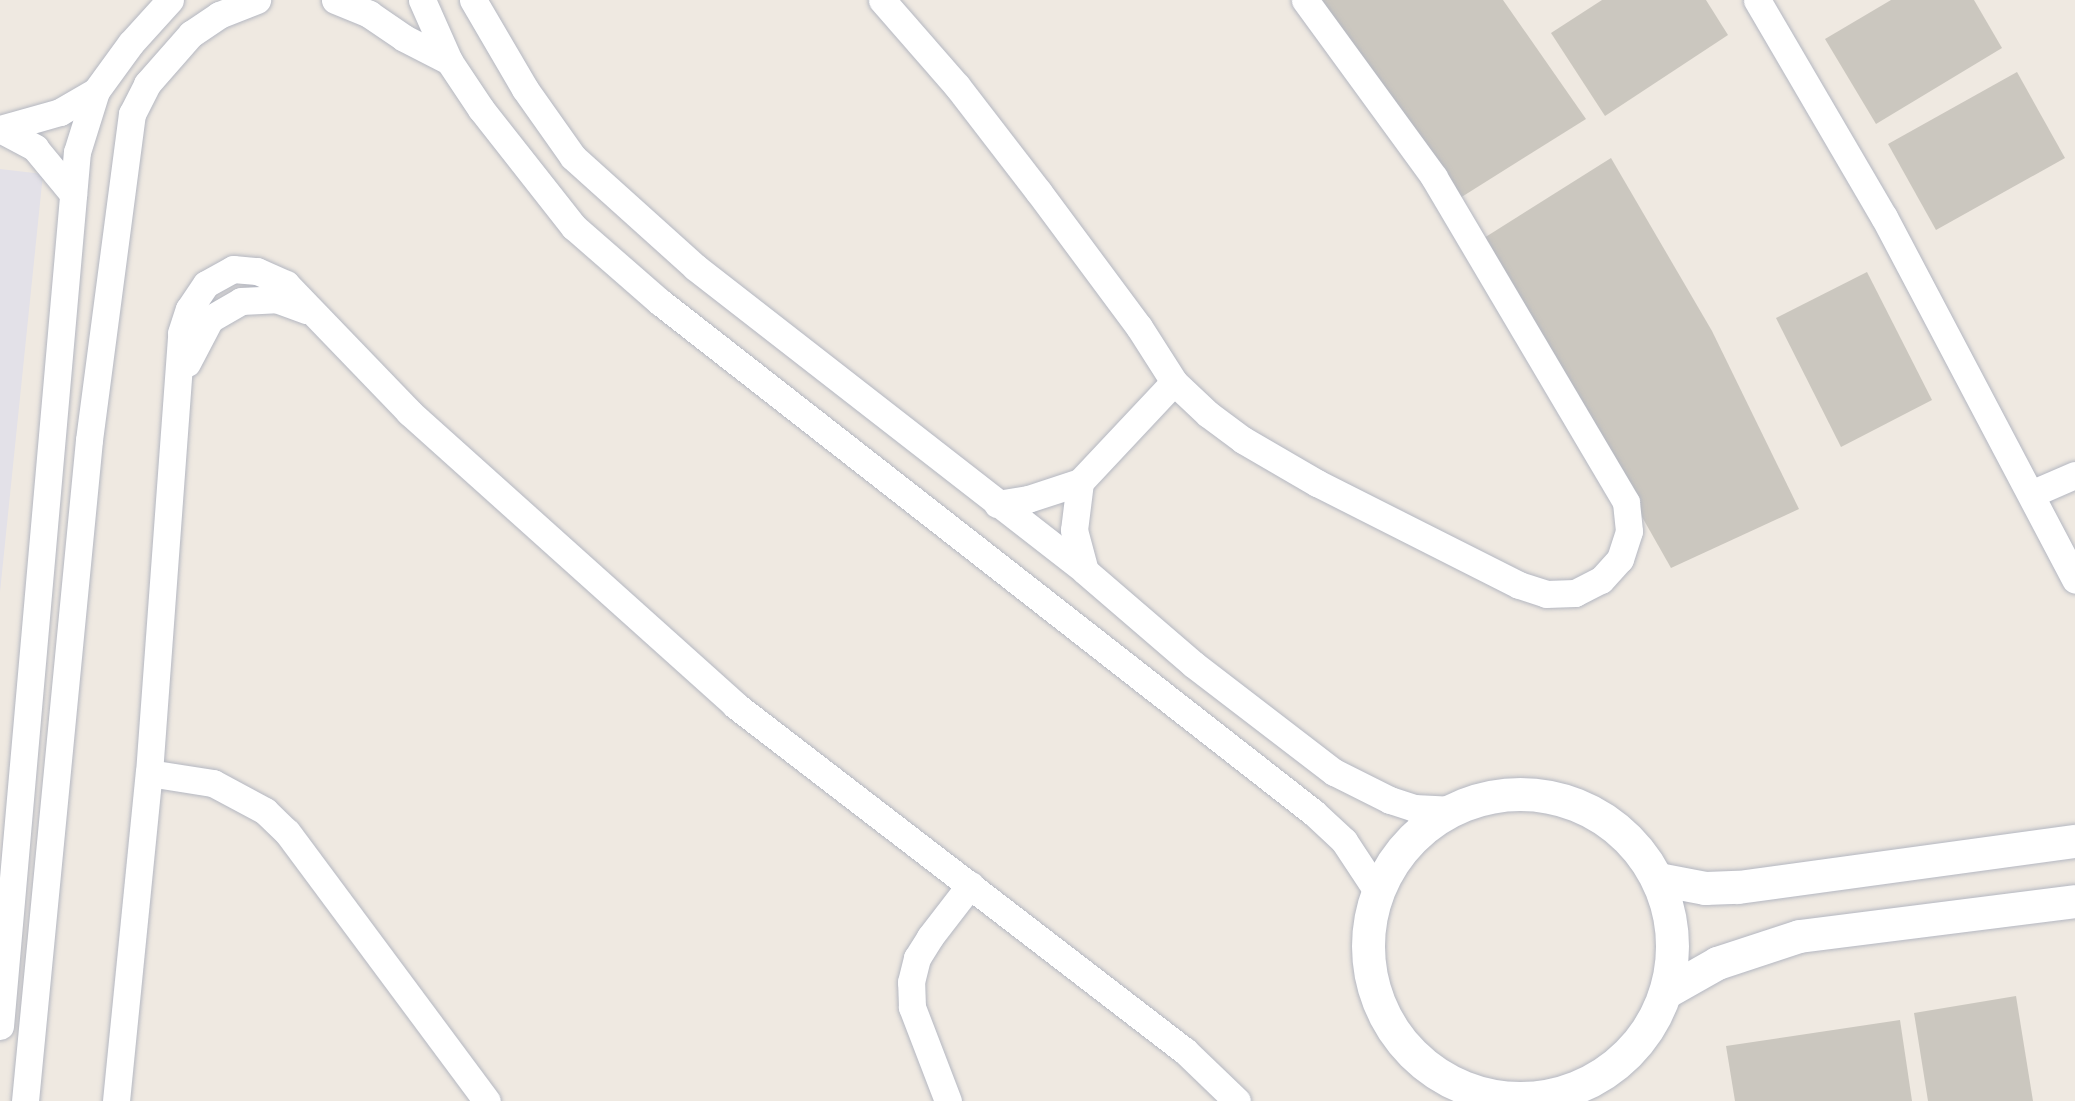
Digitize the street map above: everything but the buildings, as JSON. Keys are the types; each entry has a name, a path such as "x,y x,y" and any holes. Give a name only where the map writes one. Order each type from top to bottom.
{"street":[{"path":"0,1026 77,152 96,91 131,43 170,0"},
{"path":"26,1101 89,440 132,114 147,84 191,34 219,15 257,0"},
{"path":"335,0 369,14 404,38 449,61"},
{"path":"422,0 449,61 481,109 574,226 660,302 1314,813 1344,841 1377,891"},
{"path":"472,0 525,89 582,165 695,267 1085,571 1193,664 1334,772 1390,800 1449,810"},
{"path":"882,0 957,86 1038,191 1118,297 1174,382 1208,414 1275,460 1519,585 1546,594 1575,593 1601,580 1620,559 1629,531 1626,502 1434,177 1305,0"},
{"path":"1757,0 1884,217 2075,580"},
{"path":"0,129 60,112 96,91"},
{"path":"0,129 35,148 73,194"},
{"path":"116,1101 149,773 179,383 200,334 225,308 258,298 276,299 311,312 409,412 513,508 735,705 1185,1051 1237,1101"},
{"path":"997,504 1080,482 1174,382"},
{"path":"2031,494 2075,475"},
{"path":"1080,482 1074,530 1085,571"},
{"path":"149,773 213,783 265,811 287,832 487,1101"},
{"path":"1528,793 1568,801 1605,818 1635,845 1658,879 1670,916 1673,954 1665,992 1642,1038 1599,1087 1518,1099 1476,1097 1428,1069 1389,1025 1372,989 1367,939 1377,891 1394,859 1419,831 1449,810 1488,796 1528,793"},
{"path":"1658,879 1705,888 1738,887 2075,841"},
{"path":"948,1101 912,1006 911,982 917,958 970,885"},
{"path":"1665,992 1717,963 1799,936 2075,901"}],"shaded area":[{"path":"0,169 43,174 0,592"}]}
